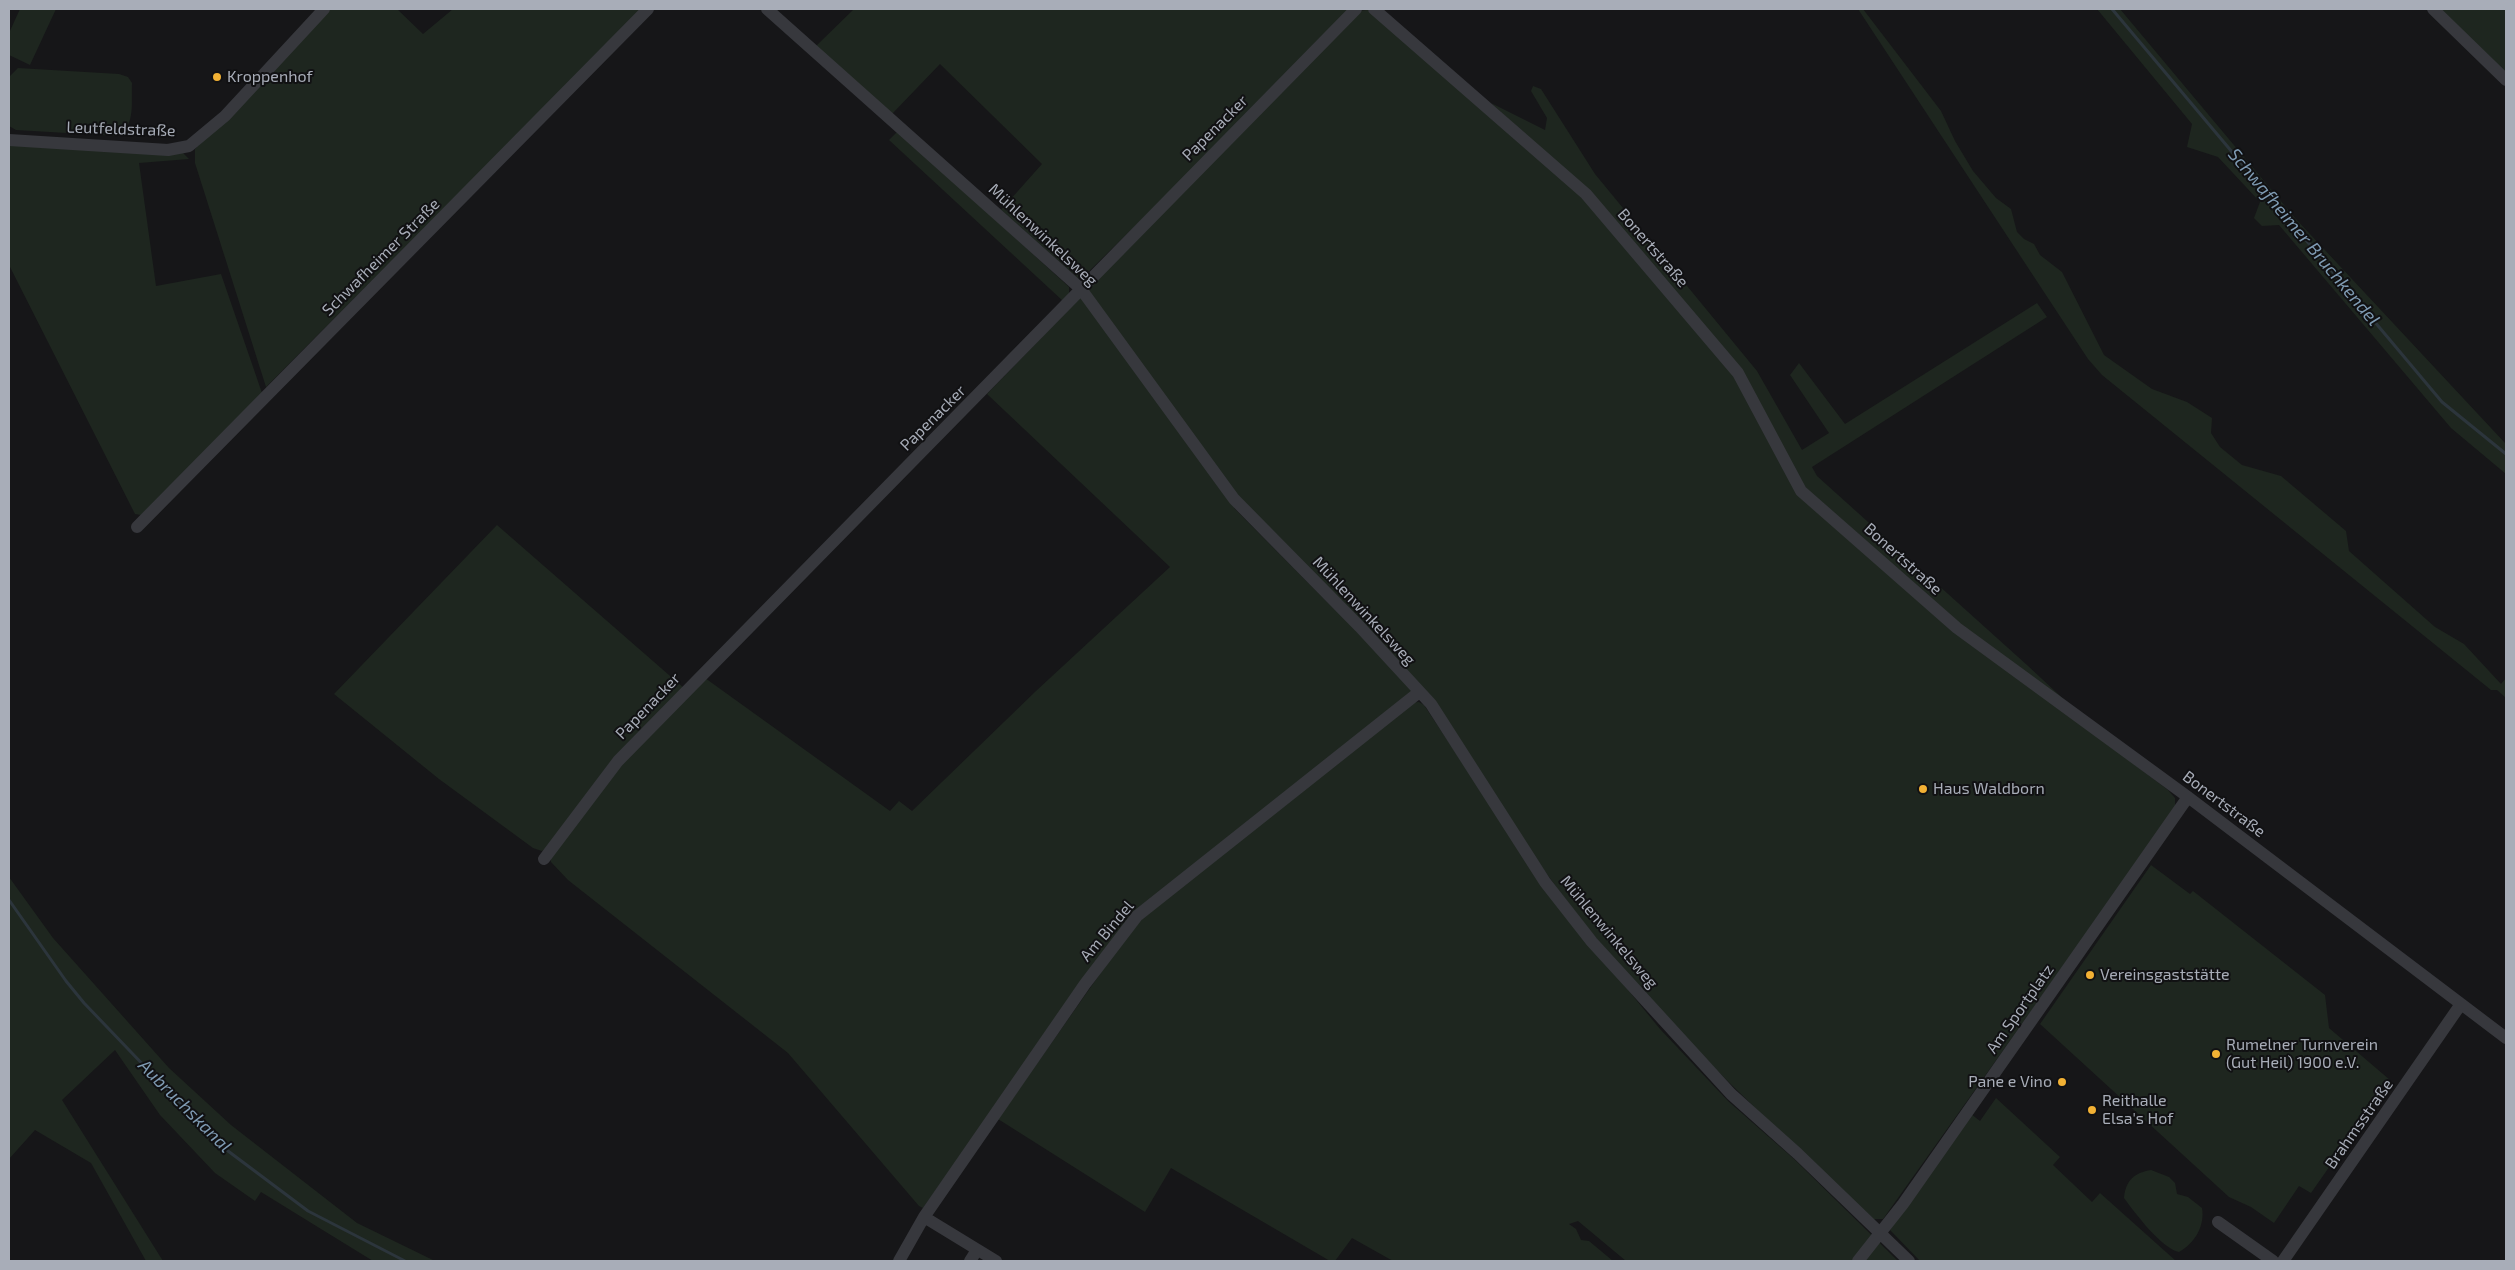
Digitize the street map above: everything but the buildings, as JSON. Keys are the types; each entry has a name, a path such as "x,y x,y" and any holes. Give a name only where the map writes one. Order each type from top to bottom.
{"street":[{"name":"Leutfeldstraße","path":"9,140 168,150 189,146 225,116 324,9"},
{"name":"Schwafheimer Straße","path":"137,527 648,9"},
{"name":"Mühlenwinkelsweg","path":"767,9 1081,289 1234,499 1360,627 1418,693 1431,704 1545,882 1592,942 1731,1094 1798,1154 1909,1261"},
{"name":"Papenacker","path":"544,859 618,761 1356,9"},
{"name":"Bonertstraße","path":"1374,9 1586,194 1738,373 1801,491 1957,628 2188,797 2506,1038"},
{"path":"2433,9 2506,80"},
{"name":"Am Bindel","path":"899,1261 924,1216 1085,984 1137,916 1418,693"},
{"name":"Am Sportplatz","path":"1858,1261 1903,1204 2188,797"},
{"name":"Brahmsstraße","path":"2283,1261 2461,1004"},
{"path":"924,1216 996,1261"},
{"path":"2218,1222 2273,1261"},
{"path":"970,1261 977,1250"}],"shaded area":[{"path":"20,9 56,9 30,65 9,55 9,33"},
{"path":"329,9 397,9 423,34 453,9 642,9 266,387 195,163 195,149"},
{"path":"854,9 1356,9 1080,280 1001,210 1042,164 940,64 892,114 815,47"},
{"path":"1858,9 1863,9 1941,111 1955,141 1973,171 1996,198 2011,209 2017,232 2024,239 2034,244 2040,255 2062,272 2104,355 2152,389 2187,402 2212,418 2211,433 2220,447 2242,465 2281,476 2346,531 2349,551 2435,627 2464,644 2501,684 2506,678 2506,698 2497,690 2491,690 2102,375 2088,359"},
{"path":"2097,9 2120,9 2295,218 2506,442 2506,474 2451,428 2279,225 2262,226 2254,218 2260,202 2218,157 2187,147 2192,124"},
{"path":"2440,9 2506,9 2506,75"},
{"path":"1368,10 1543,151 1491,103 1545,130 1547,118 1531,91 1533,86 1541,89 1595,174 1757,371 1802,450 1829,433 1790,375 1799,363 1845,424 2037,303 2047,317 1812,467 1817,476 2027,665 2130,761 2168,790 2175,798 2175,809 1883,1219 1872,1219 1695,1048 1629,976 1597,939 1550,878 1505,814 1420,685 1133,914 923,1208 919,1206 788,1053 568,880 551,862 550,857 617,767 705,678 890,811 899,801 912,811 1036,691 1170,567 987,394 1357,11","holes":["1234,500 1337,612 1234,508"]},
{"path":"18,68 119,74 128,77 132,83 132,105 128,126 118,136 16,130 9,126 9,77"},
{"path":"898,131 1069,287 1069,294 1063,301 889,140"},
{"path":"9,144 183,153 189,159 139,163 156,286 221,274 262,393 141,515 135,514 9,265"},
{"path":"497,525 685,689 548,847 542,851 533,848 439,779 334,694"},
{"path":"1419,702 1424,705 1551,896 1660,1029 1728,1101 1794,1159 1898,1261 1626,1261 1578,1221 1569,1224 1576,1229 1581,1240 1589,1241 1613,1261 1393,1261 1352,1238 1335,1261 1330,1261 1171,1168 1145,1212 998,1119 1121,944 1142,919 1409,703"},
{"name":"Rumelner Turnverein (Gut Heil) 1900 e.V.","path":"2151,865 2190,894 2193,891 2325,995 2329,1028 2390,1080 2311,1193 2299,1186 2274,1223 2251,1207 2229,1197 2040,1024"},
{"path":"9,877 53,938 169,1068 231,1125 357,1223 435,1261 373,1261 261,1192 255,1201 215,1173 160,1115 115,1050 62,1100 163,1261 146,1261 91,1163 35,1130 9,1159"},
{"path":"1996,1098 2060,1157 2053,1165 2092,1202 2100,1193 2176,1261 1920,1261 1890,1230 1971,1114 1980,1121"},
{"path":"2151,1170 2169,1177 2175,1183 2177,1194 2188,1197 2202,1208 2203,1215 2198,1233 2190,1244 2179,1252 2164,1244 2141,1221 2124,1198 2127,1186 2132,1178 2140,1173"}],"waterway":[{"name":"Schwafheimer Bruchkendel","path":"2112,9 2442,402 2506,454"},
{"name":"Aubruchskanal","path":"9,900 66,981 84,1003 220,1145 308,1211 405,1261"}],"place":[{"name":"Kroppenhof","path":"217,77"},
{"name":"Haus Waldborn","path":"1923,789"},
{"name":"Vereinsgaststätte","path":"2090,975"},
{"name":"Rumelner Turnverein (Gut Heil) 1900 e.V.","path":"2216,1054"},
{"name":"Pane e Vino","path":"2062,1082"},
{"name":"Reithalle Elsa's Hof","path":"2092,1110"}]}
